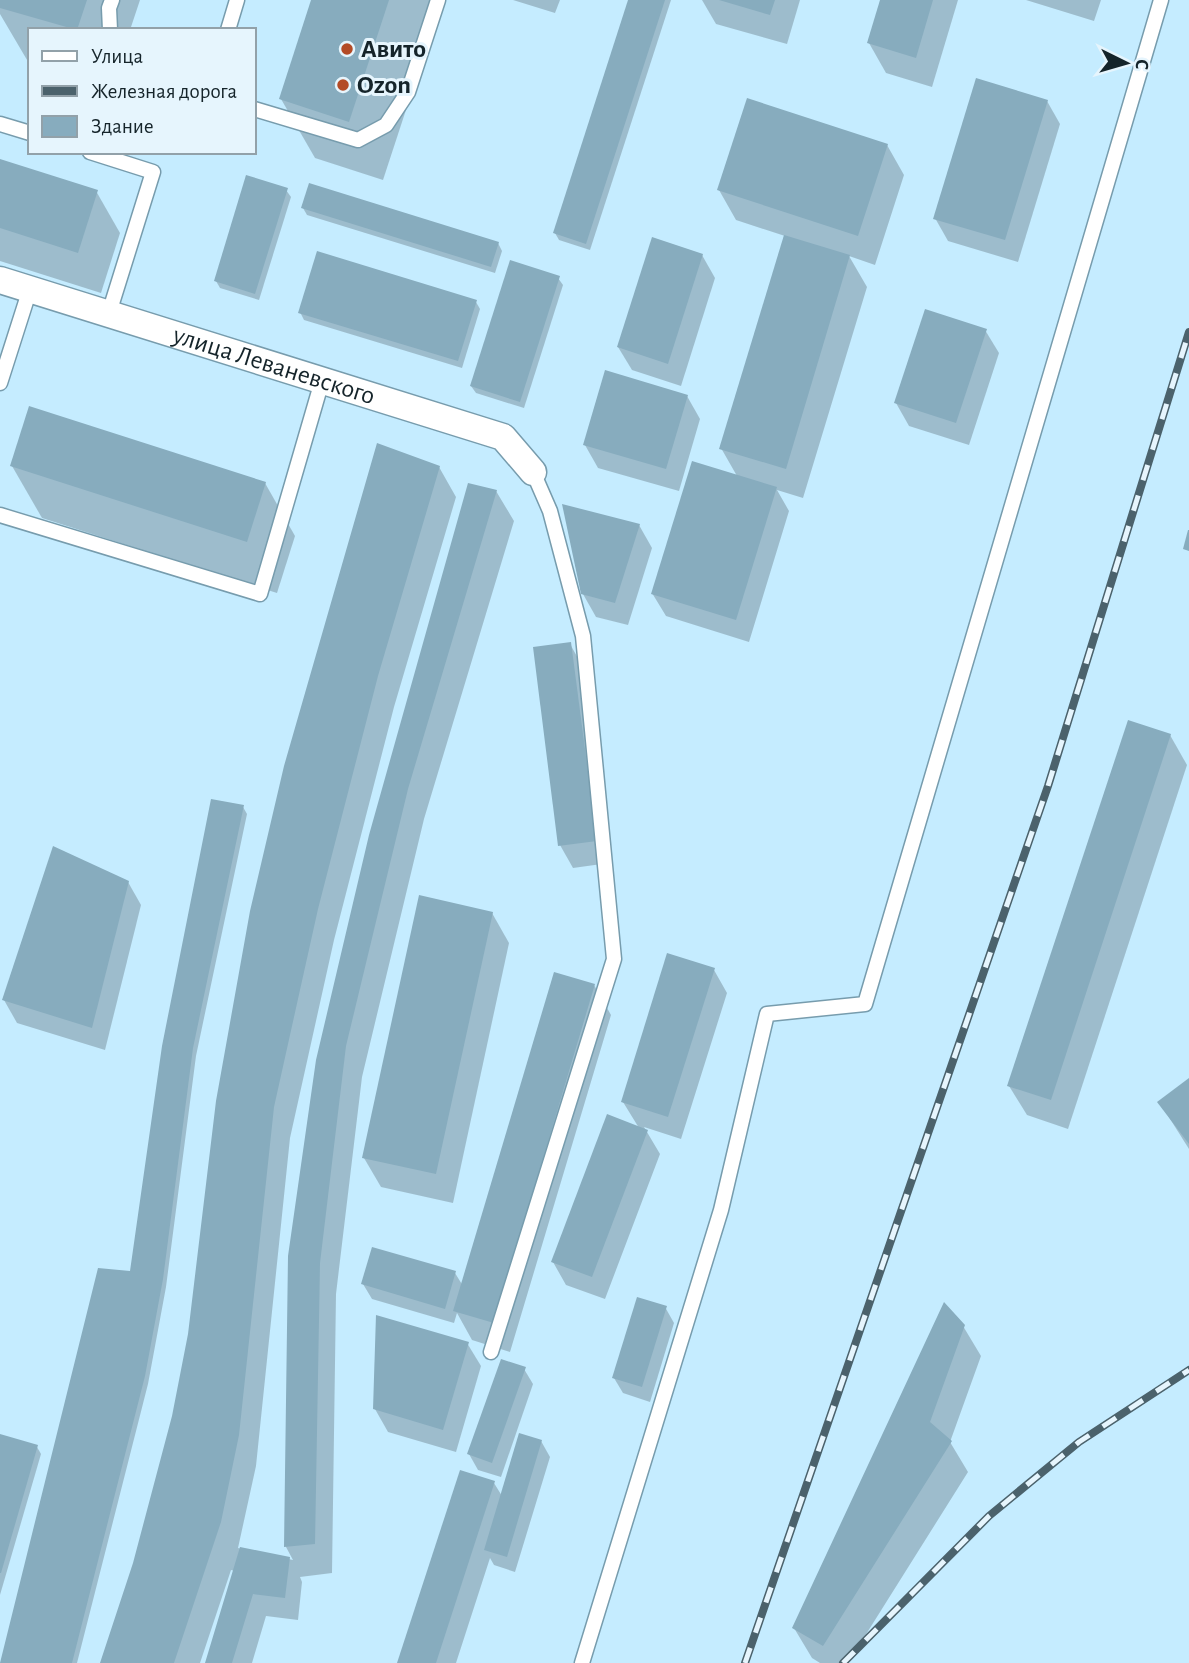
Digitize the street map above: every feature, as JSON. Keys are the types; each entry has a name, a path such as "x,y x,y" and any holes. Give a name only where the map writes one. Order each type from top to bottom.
{"street":[{"name":"улица Леваневского","path":"0,280 503,437 533,472"}],"lane":[{"path":"110,28 109,8 112,0"},
{"path":"229,28 237,0"},
{"path":"256,110 358,140 386,125 408,92 438,0"},
{"path":"582,1663 721,1210 767,1014 865,1004 1161,0"},
{"path":"0,124 28,132"},
{"path":"96,154 153,172 108,313"},
{"path":"0,383 30,289"},
{"path":"0,515 260,594 323,381"},
{"path":"491,1352 614,959 583,636 551,512 533,472"}],"building":[{"path":"0,0 87,0 78,28 0,8"},
{"path":"311,0 389,0 349,122 279,99"},
{"path":"628,0 665,0 586,244 553,233"},
{"path":"719,0 775,0 770,15"},
{"path":"880,0 933,0 916,58 867,43"},
{"path":"976,78 1048,100 1005,240 933,219"},
{"path":"747,98 888,144 858,236 717,190"},
{"path":"0,159 98,190 78,253 0,228"},
{"path":"246,175 288,188 255,294 214,281"},
{"path":"309,183 499,242 491,267 301,208"},
{"path":"784,235 850,255 786,469 719,449"},
{"path":"652,237 703,254 668,364 617,347"},
{"path":"317,251 477,300 458,361 298,313"},
{"path":"510,260 560,276 520,402 470,386"},
{"path":"925,309 987,329 956,423 894,403"},
{"path":"605,370 688,395 666,469 583,445"},
{"path":"29,406 266,482 247,542 10,466"},
{"path":"377,443 440,466 378,676 318,909 274,1107 239,1435 221,1522 174,1663 100,1663 133,1563 172,1416 188,1334 216,1101 250,911 284,766"},
{"path":"692,461 777,487 736,620 651,594"},
{"path":"468,483 497,490 408,789 346,1046 320,1263 315,1544 284,1547 288,1256 316,1060 369,835"},
{"path":"562,504 640,524 615,603 581,594"},
{"path":"1189,530 1189,551 1183,549"},
{"path":"571,642 597,841 558,846 533,647"},
{"path":"1128,720 1171,734 1051,1100 1007,1086"},
{"path":"211,799 244,805 193,1048 163,1279 145,1376 72,1663 0,1663 98,1268 130,1271 162,1046"},
{"path":"53,846 129,881 92,1028 2,1000"},
{"path":"419,895 493,912 436,1174 362,1158"},
{"path":"667,953 715,968 668,1117 621,1102"},
{"path":"554,972 595,984 494,1323 453,1311"},
{"path":"1189,1078 1189,1144 1157,1102"},
{"path":"607,1114 648,1130 592,1277 551,1262"},
{"path":"372,1247 456,1271 445,1309 361,1284"},
{"path":"637,1297 667,1306 642,1387 612,1378"},
{"path":"944,1302 965,1325 930,1422 952,1441 823,1646 792,1628"},
{"path":"376,1315 469,1342 443,1430 373,1409"},
{"path":"501,1359 526,1367 492,1463 467,1454"},
{"path":"519,1433 542,1440 507,1557 484,1550"},
{"path":"0,1434 38,1445 1,1573 0,1573"},
{"path":"460,1470 495,1481 436,1663 397,1663"},
{"path":"240,1547 290,1557 285,1598 253,1594 232,1663 205,1663"}],"railway":[{"path":"745,1663 1048,786 1189,332"},
{"path":"843,1663 989,1516 1079,1442 1189,1370"}],"place":[{"name":"Авито","path":"347,49"},
{"name":"Ozon","path":"343,85"}]}
